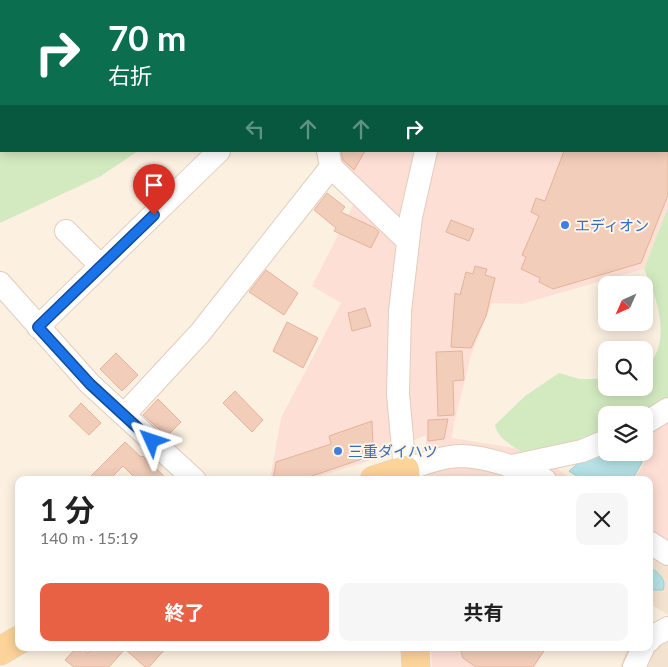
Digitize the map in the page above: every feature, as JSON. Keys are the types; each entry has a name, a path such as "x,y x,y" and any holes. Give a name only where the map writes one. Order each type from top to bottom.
{"main road":[{"path":"0,651 15,642"},
{"path":"414,651 416,667"}],"street":[{"path":"38,327 218,152"},
{"path":"426,152 411,217 400,312 398,394 405,475 433,460 461,456 512,466 536,476"},
{"path":"124,415 200,333 329,159 408,241"},
{"path":"66,231 101,266"},
{"path":"0,283 90,384 191,476"},
{"path":"653,418 668,409"},
{"path":"512,466 582,451 598,444"},
{"path":"653,545 668,554"},
{"path":"653,636 668,628"},
{"path":"634,667 642,651"}],"shaded area":[{"path":"334,152 668,152 668,207 644,269 619,276 598,276 598,282 521,304 492,303 471,355 452,438 514,448 556,468 567,476 427,476 426,435 363,463 319,476 271,476 281,418 341,303 312,286 361,190"},
{"path":"668,417 668,540 653,531 653,476 636,476 645,461 653,461 653,426"},
{"path":"653,532 668,541 668,615 653,606"},
{"path":"668,615 668,667 620,667 627,651 653,651 653,624"},
{"path":"431,651 543,651 535,667 432,667"}],"green space":[{"path":"0,152 137,152 101,176 0,223"},
{"path":"668,207 668,417 653,417 653,406 598,406 598,450 572,454 556,468 520,451 503,439 495,425 525,396 559,373 580,379 598,379 598,396 653,396 653,358 659,346 660,324 653,290 653,276 647,276 644,269"}],"water":[{"path":"598,454 598,461 643,461 634,476 577,476 569,471 587,456"},
{"path":"653,570 663,579 663,590 653,590"}],"building":[{"path":"341,152 364,152 354,170 343,160"},
{"path":"564,152 668,152 668,195 641,263 553,289 539,282 540,278 521,269 526,257 522,255 539,216 531,212 536,198 545,201"},
{"path":"327,193 345,207 341,212 375,228 379,232 371,248 334,231 336,228 314,210"},
{"path":"451,220 474,229 469,241 446,232"},
{"path":"475,266 487,269 485,275 495,278 486,316 471,348 451,347 455,293 460,295 466,272 473,274"},
{"path":"266,270 298,293 284,315 249,292"},
{"path":"365,308 371,326 352,331 348,313"},
{"path":"287,322 318,338 303,368 273,351"},
{"path":"462,351 464,380 453,381 454,415 438,416 436,352"},
{"path":"116,353 138,375 122,391 100,369"},
{"path":"235,391 263,420 252,432 223,403"},
{"path":"158,399 181,422 167,436 143,415"},
{"path":"81,403 101,423 89,435 69,416"},
{"path":"448,419 444,439 428,441 428,420"},
{"name":"三重ダイハツ","path":"372,421 373,445 362,459 312,476 274,476 276,462 331,444 329,436"},
{"path":"125,442 164,476 133,476 123,466 113,476 91,476"},
{"path":"73,651 85,651 88,653 90,651 123,651 109,667 74,667 65,660"},
{"path":"127,651 163,651 149,667 145,667"},
{"path":"461,651 544,651 533,667 476,667 463,658"}],"place":[{"name":"エディオン","path":"565,225"},
{"name":"三重ダイハツ","path":"338,451"}],"route":[{"path":"152,441 90,384 38,327 154,215"}]}
